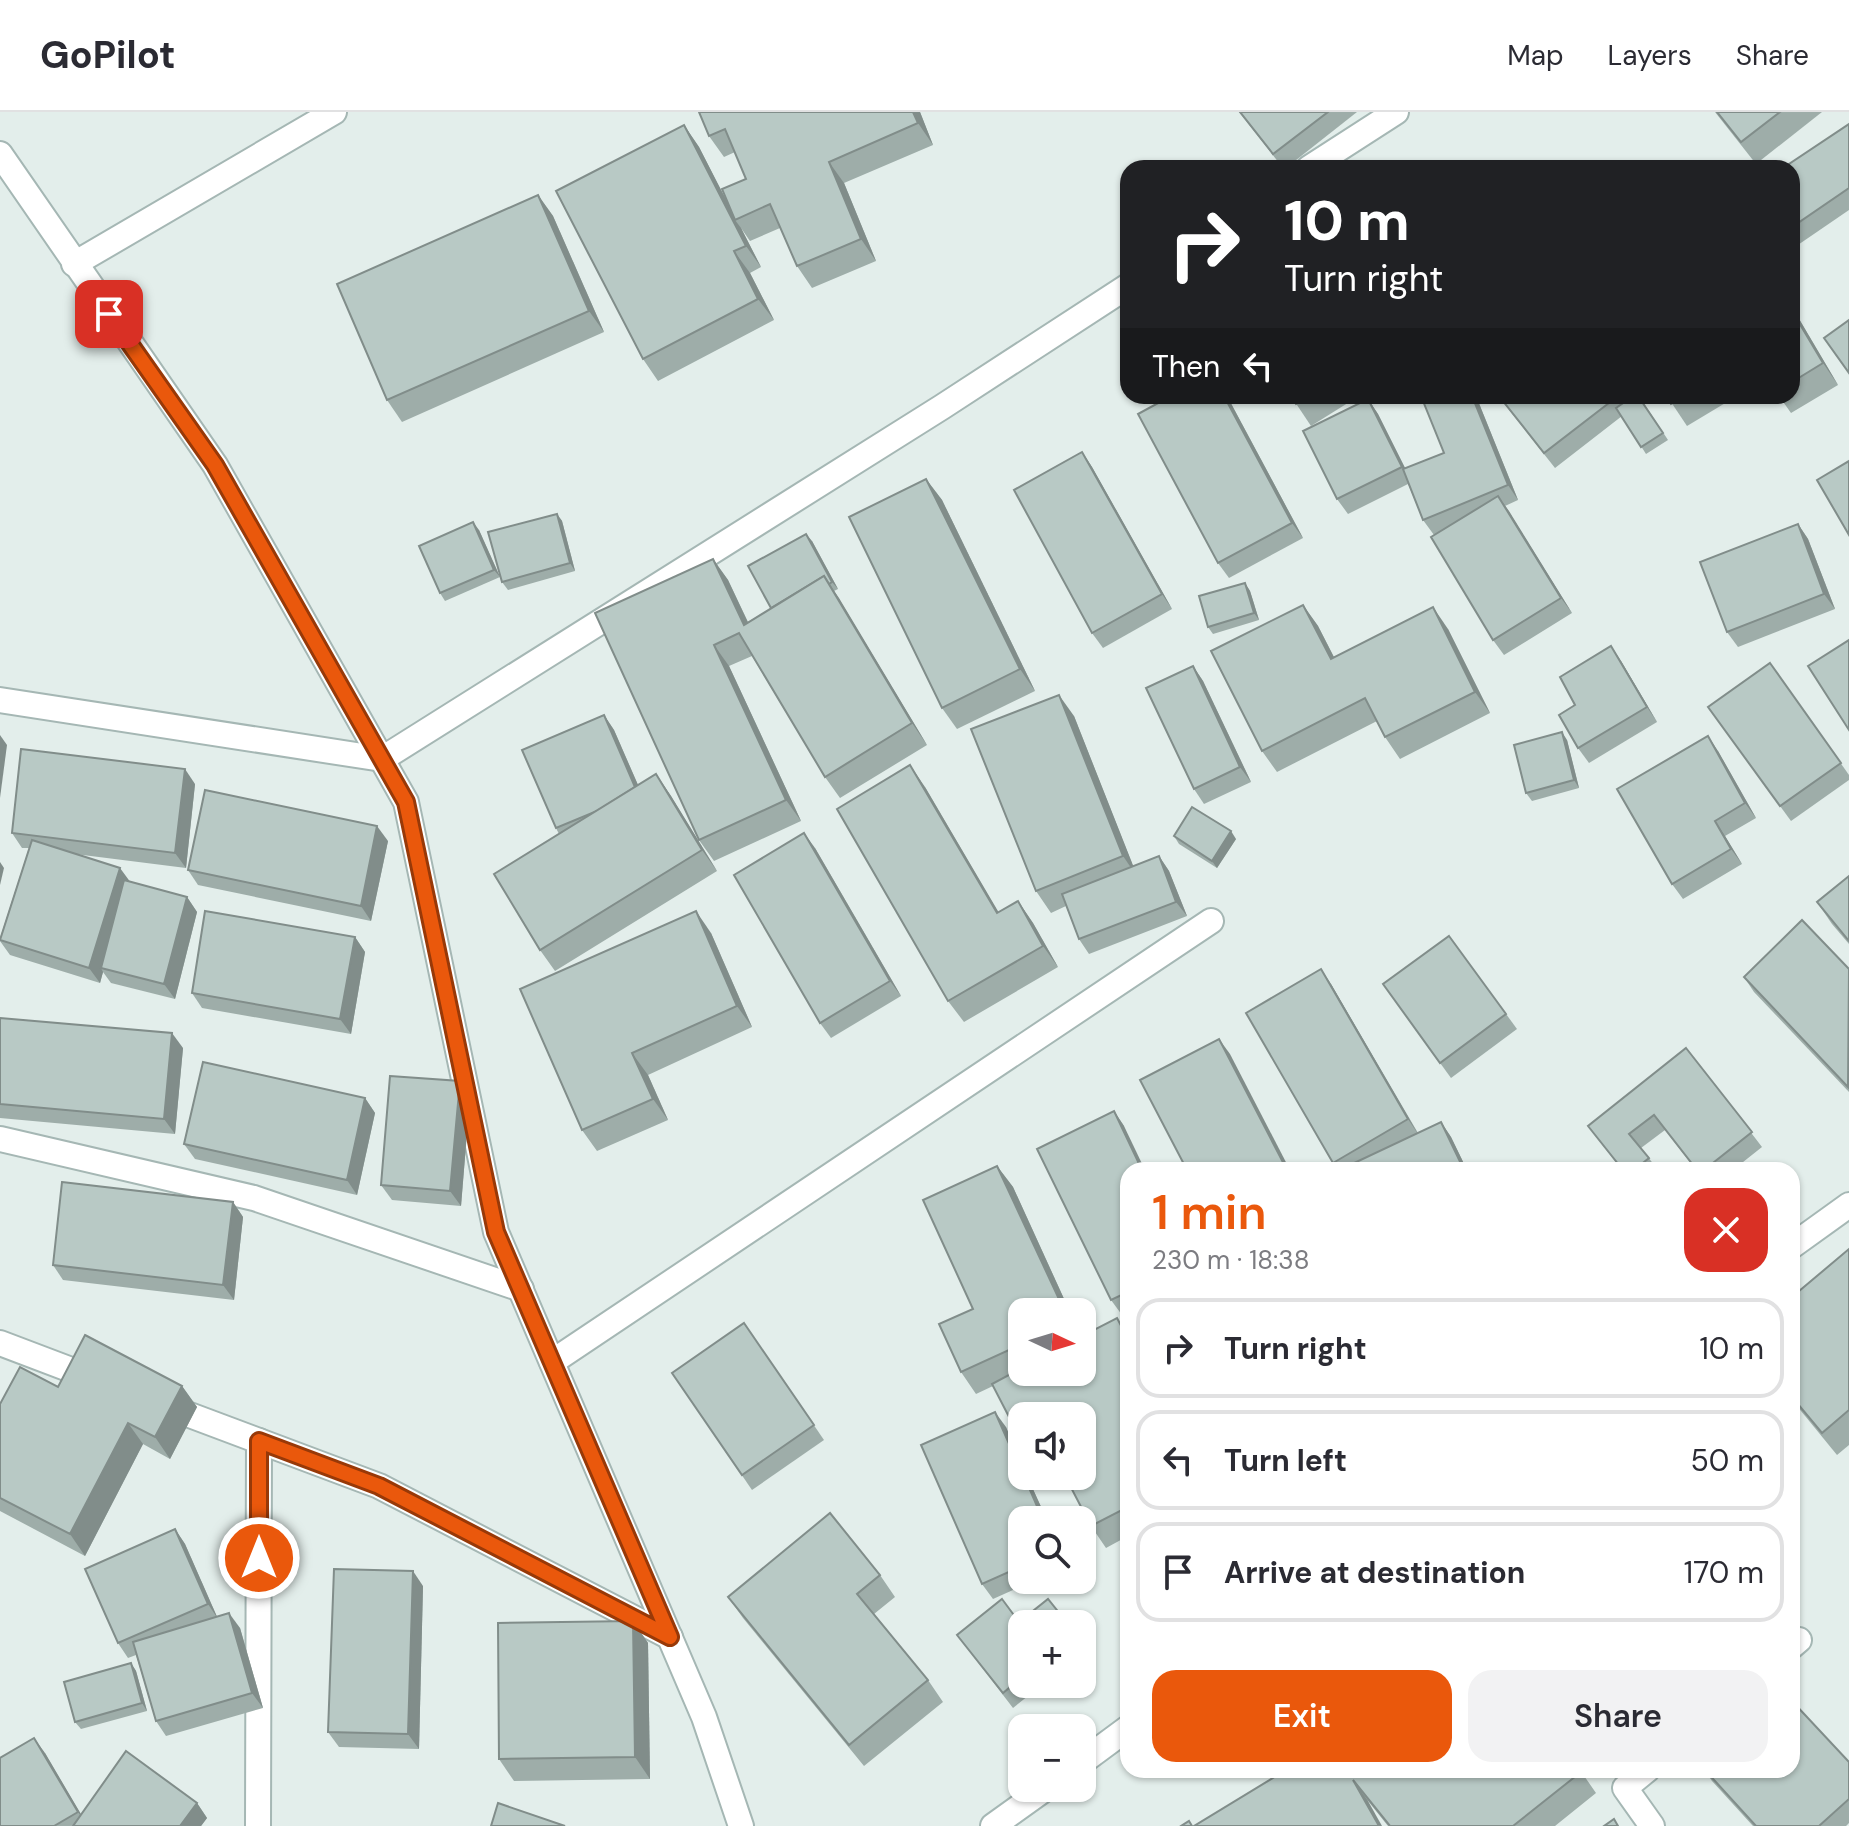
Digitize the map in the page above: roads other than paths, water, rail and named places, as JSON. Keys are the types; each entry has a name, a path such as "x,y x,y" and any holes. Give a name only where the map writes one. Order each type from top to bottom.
{"street":[{"path":"74,264 334,112"},
{"path":"1321,160 1396,112"},
{"path":"0,154 215,465 406,802 496,1232 704,1717 741,1826"},
{"path":"0,700 382,759 942,407 1120,291"},
{"path":"552,1362 1211,921"},
{"path":"0,1139 254,1198 521,1289"},
{"path":"1800,1240 1849,1205"},
{"path":"0,1343 115,1387"},
{"path":"144,1397 379,1486 670,1637"},
{"path":"258,1826 259,1441"},
{"path":"1096,1752 1120,1734"},
{"path":"1637,1778 1625,1788 1652,1826"},
{"path":"993,1826 1026,1802"}]}
